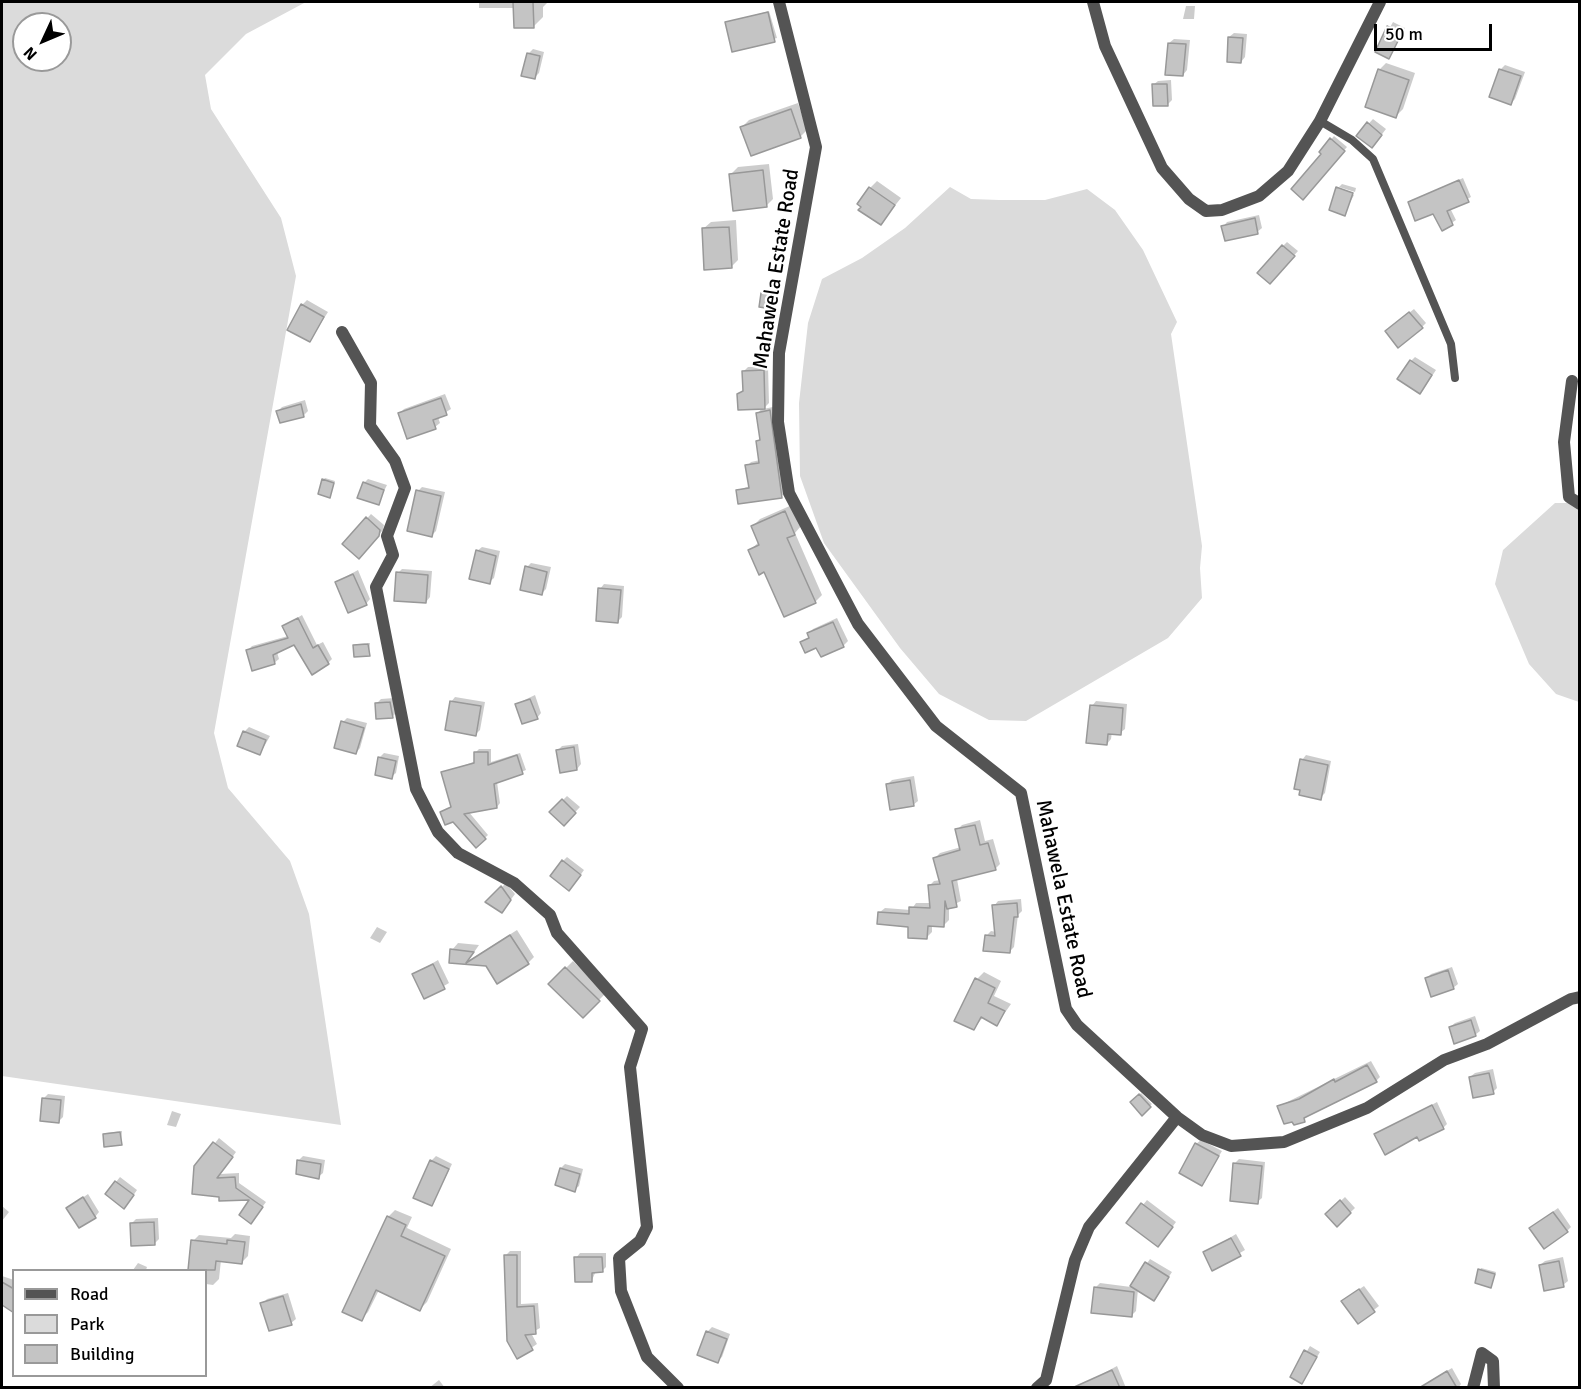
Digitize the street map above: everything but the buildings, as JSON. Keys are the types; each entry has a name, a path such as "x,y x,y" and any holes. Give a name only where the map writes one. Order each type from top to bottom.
{"street":[{"name":"Mahawela Estate Road","path":"779,2 816,147 779,353 778,422 789,493 858,624 936,726 1021,793 1066,1009 1077,1025 1177,1117 1202,1135 1231,1146 1284,1142 1366,1108 1444,1060 1487,1044 1571,999 1580,998"},
{"path":"1093,2 1105,46 1162,168 1189,199 1206,211 1222,210 1259,196 1288,171 1320,121 1380,2"},
{"path":"342,332 371,383 370,426 395,460 405,488 387,537 393,555 376,587 416,789 438,832 458,853 514,883 550,915 557,933 642,1029 630,1066 647,1227 640,1241 619,1258 621,1292 647,1357 678,1388"},
{"path":"1572,381 1564,442 1569,497 1580,504"},
{"path":"1040,1387 1046,1380 1075,1260 1089,1227 1177,1117"},
{"path":"1473,1388 1482,1353 1493,1361 1494,1388"}],"lane":[{"path":"1320,121 1352,140 1373,159 1451,344 1455,378"}],"green space":[{"path":"2,2 306,2 246,34 205,75 211,109 281,218 296,276 214,733 228,788 290,861 309,914 341,1125 2,1076"},
{"path":"950,187 971,199 999,200 1045,200 1087,189 1115,210 1143,250 1177,322 1171,334 1202,546 1200,568 1202,598 1168,638 1026,721 989,720 939,694 900,648 824,543 800,476 799,403 808,323 822,279 862,258 905,228"},
{"path":"1555,503 1579,503 1579,702 1556,694 1529,664 1495,584 1503,550"}]}
